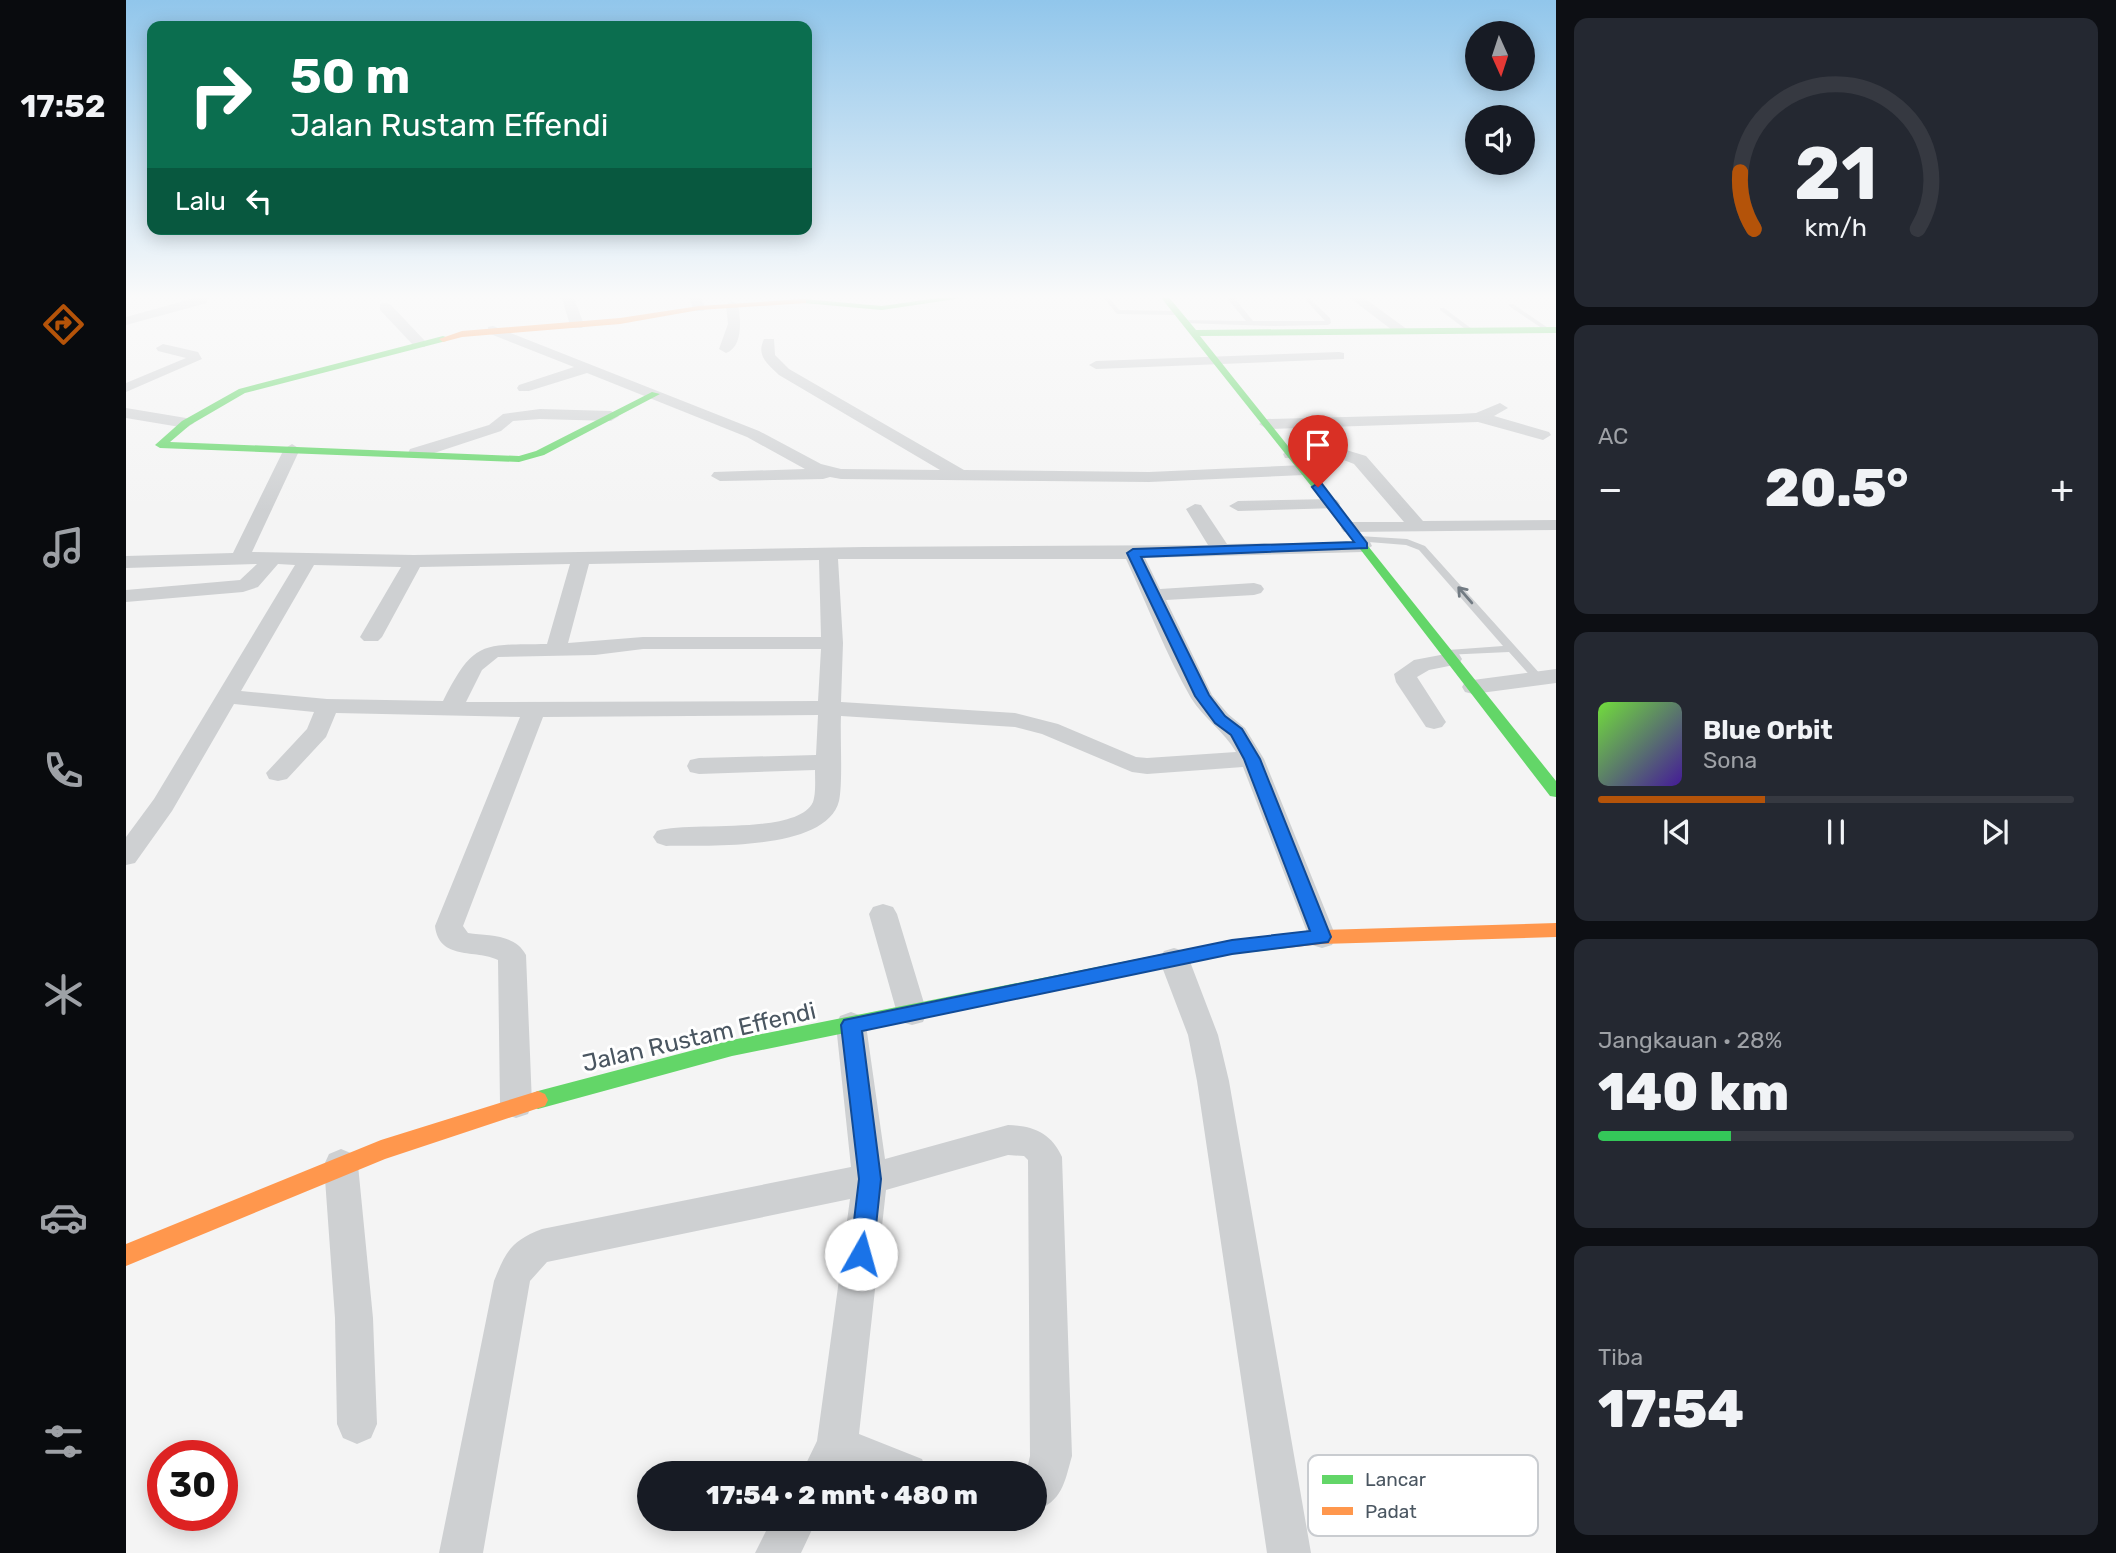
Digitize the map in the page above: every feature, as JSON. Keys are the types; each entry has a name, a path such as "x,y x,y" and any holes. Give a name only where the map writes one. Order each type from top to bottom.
{"main road":[{"path":"331,367 242,391 186,423 160,445 416,453 510,460 527,458 655,394"},
{"path":"1221,367 1556,792"},
{"name":"Jalan Rustam Effendi","path":"126,1255 341,1164 465,1119 732,1048 1232,947 1322,937 1556,930"}],"street":[{"path":"126,388 175,367"},
{"path":"779,367 784,373 887,430 958,474"},
{"path":"524,388 587,368 766,440 815,468 841,474"},
{"path":"1479,417 1500,408"},
{"path":"126,414 186,423"},
{"path":"416,453 495,428 509,417 540,414 611,416"},
{"path":"1267,424 1479,417 1544,435"},
{"path":"240,558 292,449"},
{"path":"1291,454 1343,454 1360,460 1418,527"},
{"path":"720,476 958,474 1172,477 1304,470"},
{"path":"1238,506 1331,504"},
{"path":"1195,509 1221,550"},
{"path":"127,565 240,558 415,561 828,554 1133,553 1221,550 1357,538 1418,527 1556,525"},
{"path":"1133,553 1202,696 1215,714 1237,733 1252,759 1322,937"},
{"path":"666,837 779,831 817,815 826,802 832,643 828,554"},
{"path":"126,596 243,586 251,583 272,559"},
{"path":"126,856 163,805 308,559"},
{"path":"556,650 581,559"},
{"path":"370,637 415,561"},
{"path":"1153,595 1254,589"},
{"path":"452,708 477,661 488,652 508,649 615,648 643,643 832,643"},
{"path":"1434,722 1407,682 1405,674 1449,656"},
{"path":"1474,687 1547,677"},
{"path":"227,697 327,706 534,710 828,708 1015,720 1050,729 1132,764 1147,766 1252,759"},
{"path":"278,773 318,732 327,706"},
{"path":"516,1104 512,955 505,948 493,945 463,943 450,934 449,926 534,710"},
{"path":"699,765 828,762"},
{"path":"883,914 912,1013"},
{"path":"1174,959 1203,1035 1213,1081 1289,1553"},
{"path":"829,1460 870,1179 851,1025"},
{"path":"461,1553 512,1281 526,1253 542,1245 870,1179 1008,1140 1029,1141 1041,1148 1045,1157 1049,1249 1051,1456 1047,1470"},
{"path":"341,1164 354,1318 358,1424"},
{"path":"777,1553 789,1531"}],"lane":[{"path":"1357,538 1407,542 1422,548 1510,646 1547,677"},
{"path":"1449,656 1506,649 1510,646"}],"traffic: fast":[{"path":"333,367 242,391 186,423 160,445 519,459 540,453 655,394"},
{"path":"1221,367 1556,792"},
{"path":"538,1100 732,1048 1232,947 1287,941"}],"traffic: slow":[{"path":"1287,941 1322,937 1556,930"},
{"path":"126,1255 381,1150 538,1100"}],"route":[{"path":"861,1254 870,1179 851,1025 1232,947 1322,937 1252,759 1237,733 1220,719 1202,696 1133,553 1363,546 1318,487"}]}
